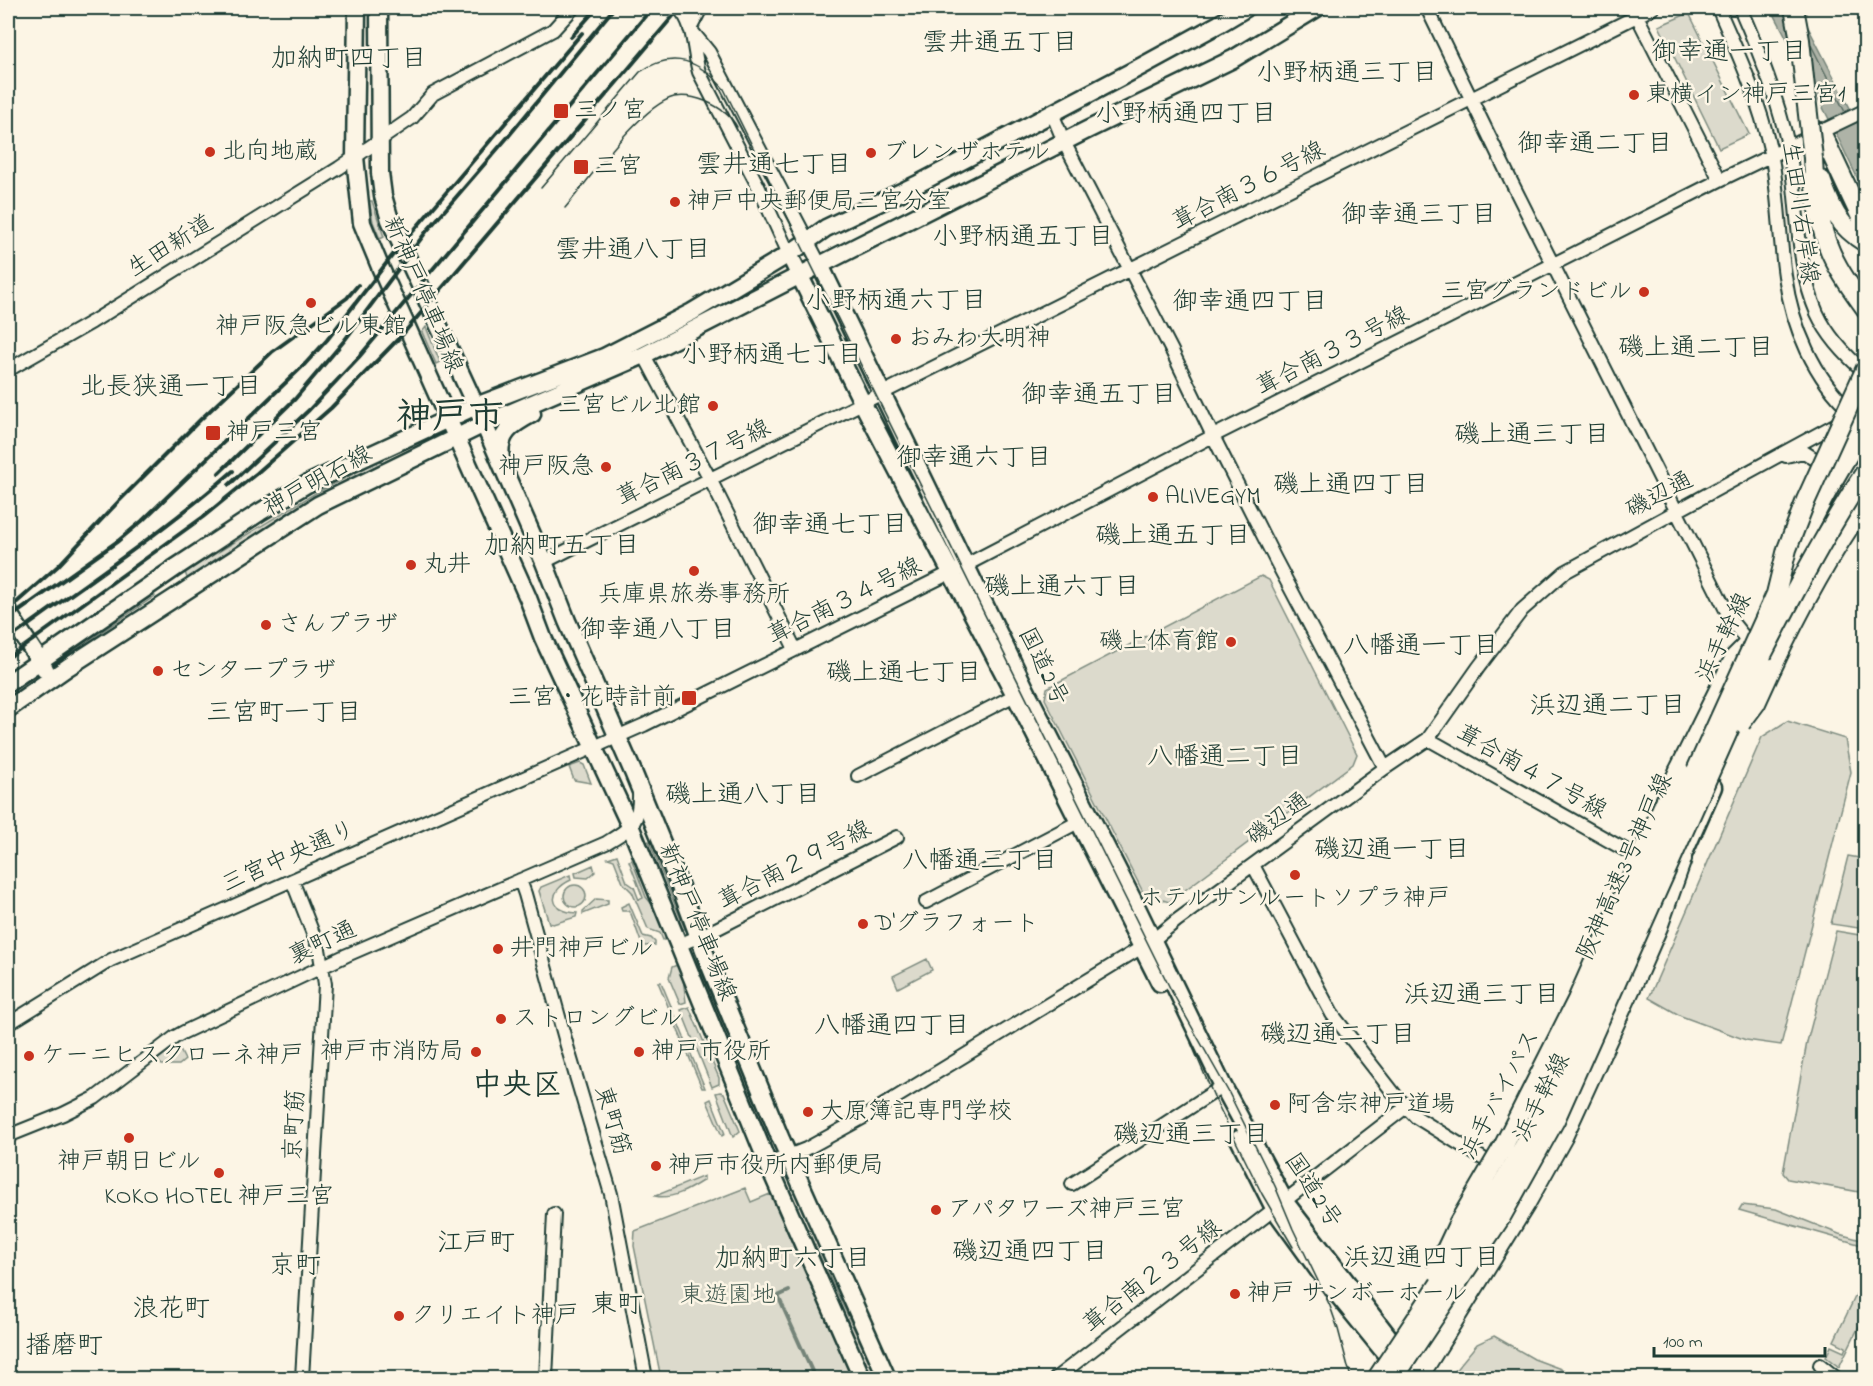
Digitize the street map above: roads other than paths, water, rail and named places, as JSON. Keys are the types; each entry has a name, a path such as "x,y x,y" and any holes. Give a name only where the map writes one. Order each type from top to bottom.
{"highway":[{"path":"1794,8 1800,40 1814,183 1824,234 1842,274 1866,309"},
{"path":"1824,131 1866,228"},
{"path":"1813,158 1840,223 1852,235 1866,243"},
{"path":"1776,594 1787,549 1806,500 1866,369"},
{"name":"阪神高速3号神戸線","path":"1377,1378 1478,1224 1536,1124 1776,594 1812,519 1852,447 1862,421"},
{"name":"阪神高速3号神戸線","path":"1404,1375 1501,1217 1555,1120 1763,653 1801,578 1837,515 1866,471"},
{"path":"1722,748 1756,703 1797,614 1842,536 1866,502"},
{"name":"浜手バイパス","path":"1404,1375 1432,1280 1459,1222 1509,1136 1577,1000 1679,770 1734,657 1749,643"},
{"path":"1404,1375 1525,1205 1563,1137 1658,927 1682,860"}],"main road":[{"name":"新神戸停車場線","path":"357,8 355,157 362,223 528,598 543,638 631,828 768,1164 862,1378"},
{"name":"新神戸停車場線","path":"379,8 380,172 383,196 390,220 476,406 544,562 681,889 698,937 788,1156 887,1378"},
{"path":"789,254 826,228 916,185 1209,30 1245,8"},
{"path":"820,265 1233,59 1317,8"},
{"name":"国道2号","path":"789,254 863,404 1026,690 1084,819"},
{"name":"神戸明石線","path":"8,683 260,512 307,484 476,406 604,357 692,312 789,254"},
{"name":"国道2号","path":"820,265 882,394 1015,695 1084,819 1280,1206 1390,1349 1404,1375"},
{"name":"神戸明石線","path":"8,710 51,678 318,505 484,424 644,355 820,265"},
{"path":"502,465 500,450 506,432 519,421 545,408 566,389"},
{"name":"浜手幹線","path":"1390,1349 1506,1174 1563,1036 1749,643 1790,562 1826,478 1862,421 1866,399"},
{"name":"浜手幹線","path":"1404,1375 1523,1186 1566,1112 1682,860 1789,612 1866,484"},
{"path":"8,609 51,678"},
{"path":"1370,1378 1390,1349"}],"street":[{"name":"生田新道","path":"8,370 92,322 152,282 279,206 412,118 433,94 553,30 573,8"},
{"path":"678,8 684,12 690,29 699,72 758,186 789,254"},
{"path":"690,29 701,8"},
{"path":"1427,8 1732,622 1749,643"},
{"name":"葺合南３６号線","path":"863,404 1472,99 1635,11 1653,8"},
{"name":"生田川右岸線","path":"1718,8 1748,77 1772,155 1785,278 1792,313 1818,371 1833,393 1862,421"},
{"name":"生田川右岸線","path":"1740,8 1774,95 1789,148 1803,260 1811,296 1832,338 1866,373"},
{"path":"1635,11 1720,180"},
{"path":"690,29 709,52 820,265"},
{"name":"葺合南３３号線","path":"959,569 1213,436 1720,180 1864,111"},
{"path":"1052,113 1064,142 1131,270 1213,436 1385,768"},
{"path":"644,355 710,479 795,649"},
{"name":"葺合南３７号線","path":"544,562 863,404"},
{"name":"磯辺通","path":"768,1164 806,1149 864,1117 1147,944 1385,768 1428,739 1522,610 1565,572 1771,460 1862,421"},
{"name":"磯辺通","path":"1771,460 1804,452 1827,465 1826,478"},
{"name":"葺合南３４号線","path":"594,746 644,725 959,569"},
{"path":"858,776 1015,695"},
{"name":"葺合南４７号線","path":"1428,739 1645,861"},
{"name":"三宮中央通り","path":"8,1023 111,960 594,746"},
{"path":"631,828 637,816 639,788"},
{"path":"926,902 1084,819"},
{"name":"裏町通","path":"8,1136 63,1114 95,1098 184,1032 347,955 606,843 631,828"},
{"name":"葺合南２９号線","path":"679,945 897,837"},
{"path":"1253,865 1332,1014 1406,1107 1416,1117 1523,1186"},
{"name":"京町筋","path":"292,880 319,949 325,984 303,1378"},
{"name":"東町筋","path":"520,880 610,1194 646,1378"},
{"path":"1072,1184 1219,1088"},
{"name":"葺合南２３号線","path":"1056,1378 1406,1107"},
{"path":"546,1378 554,1214"},
{"path":"1820,1365 1836,1378"}],"water":[{"path":"1771,8 1798,8 1865,137 1865,194 1831,123"}],"waterway":[{"path":"789,1291 778,1296 815,1378"}],"tram line":[{"path":"541,188 640,72 652,65 664,61 685,61 705,71 724,89 1172,992 1228,1091 1275,1186 1330,1306 1351,1378"},
{"path":"565,208 616,145 646,114 661,103 678,96 697,98 724,111 737,127"},
{"path":"1191,1043 1215,1099 1262,1194 1293,1247"}],"railway":[{"path":"571,37 597,8"},
{"path":"219,473 295,399 344,341 426,232 614,8"},
{"path":"229,485 309,410 359,357 652,8"},
{"path":"8,658 203,517 331,408 403,334 680,8"},
{"path":"8,619 118,541 142,521 305,364 327,340 392,256 582,33"},
{"path":"16,603 58,566 119,501 272,352 347,298 358,285"},
{"path":"8,640 151,537 233,471"}],"place":[{"name":"東横イン神戸三宮1","path":"1634,95"},
{"name":"三ノ宮","path":"561,111"},
{"name":"北向地蔵","path":"210,152"},
{"name":"ブレンザホテル","path":"871,153"},
{"name":"三宮","path":"581,167"},
{"name":"神戸中央郵便局三宮分室","path":"675,202"},
{"name":"三宮グランドビル","path":"1644,292"},
{"name":"神戸阪急ビル東館","path":"311,303"},
{"name":"おみわ大明神","path":"896,339"},
{"name":"三宮ビル北館","path":"713,406"},
{"name":"神戸三宮","path":"213,433"},
{"name":"神戸阪急","path":"606,467"},
{"name":"ALIVEGYM","path":"1153,497"},
{"name":"丸井","path":"411,565"},
{"name":"兵庫県旅券事務所","path":"694,571"},
{"name":"さんプラザ","path":"266,625"},
{"name":"磯上体育館","path":"1231,642"},
{"name":"センタープラザ","path":"158,671"},
{"name":"三宮・花時計前","path":"689,698"},
{"name":"ホテルサンルートソプラ神戸","path":"1295,875"},
{"name":"D'グラフォート","path":"863,924"},
{"name":"井門神戸ビル","path":"498,949"},
{"name":"ストロングビル","path":"501,1019"},
{"name":"神戸市消防局","path":"476,1052"},
{"name":"神戸市役所","path":"639,1052"},
{"name":"ケーニヒスクローネ神戸","path":"29,1056"},
{"name":"阿含宗神戸道場","path":"1275,1105"},
{"name":"大原簿記専門学校","path":"808,1112"},
{"name":"神戸朝日ビル","path":"129,1138"},
{"name":"神戸市役所内郵便局","path":"656,1166"},
{"name":"KOKO HOTEL 神戸三宮","path":"219,1173"},
{"name":"アパタワーズ神戸三宮","path":"936,1210"},
{"name":"神戸 サンボーホール","path":"1235,1294"},
{"name":"クリエイト神戸","path":"399,1316"}],"district":[{"name":"雲井通五丁目","path":"1000,44"},
{"name":"御幸通一丁目","path":"1729,53"},
{"name":"加納町四丁目","path":"349,60"},
{"name":"小野柄通三丁目","path":"1347,74"},
{"name":"小野柄通四丁目","path":"1186,115"},
{"name":"御幸通二丁目","path":"1595,145"},
{"name":"雲井通七丁目","path":"774,166"},
{"name":"御幸通三丁目","path":"1419,216"},
{"name":"小野柄通五丁目","path":"1023,238"},
{"name":"雲井通八丁目","path":"633,251"},
{"name":"小野柄通六丁目","path":"896,302"},
{"name":"御幸通四丁目","path":"1250,303"},
{"name":"磯上通二丁目","path":"1696,349"},
{"name":"小野柄通七丁目","path":"772,356"},
{"name":"北長狭通一丁目","path":"171,388"},
{"name":"御幸通五丁目","path":"1099,396"},
{"name":"神戸市","path":"450,418"},
{"name":"磯上通三丁目","path":"1532,436"},
{"name":"御幸通六丁目","path":"974,459"},
{"name":"磯上通四丁目","path":"1351,486"},
{"name":"御幸通七丁目","path":"830,526"},
{"name":"磯上通五丁目","path":"1173,537"},
{"name":"加納町五丁目","path":"562,547"},
{"name":"磯上通六丁目","path":"1062,588"},
{"name":"御幸通八丁目","path":"658,631"},
{"name":"八幡通一丁目","path":"1421,647"},
{"name":"磯上通七丁目","path":"904,674"},
{"name":"浜辺通二丁目","path":"1608,707"},
{"name":"三宮町一丁目","path":"284,714"},
{"name":"八幡通二丁目","path":"1225,758"},
{"name":"磯上通八丁目","path":"743,796"},
{"name":"磯辺通一丁目","path":"1392,851"},
{"name":"八幡通三丁目","path":"980,862"},
{"name":"浜辺通三丁目","path":"1482,996"},
{"name":"八幡通四丁目","path":"892,1027"},
{"name":"磯辺通二丁目","path":"1338,1036"},
{"name":"中央区","path":"517,1087"},
{"name":"磯辺通三丁目","path":"1191,1136"},
{"name":"江戸町","path":"476,1244"},
{"name":"磯辺通四丁目","path":"1030,1253"},
{"name":"浜辺通四丁目","path":"1422,1259"},
{"name":"加納町六丁目","path":"793,1260"},
{"name":"京町","path":"295,1267"},
{"name":"東町","path":"617,1306"},
{"name":"浪花町","path":"171,1310"},
{"name":"播磨町","path":"64,1347"}],"park label":[{"name":"東遊園地","path":"728,1296"}]}
